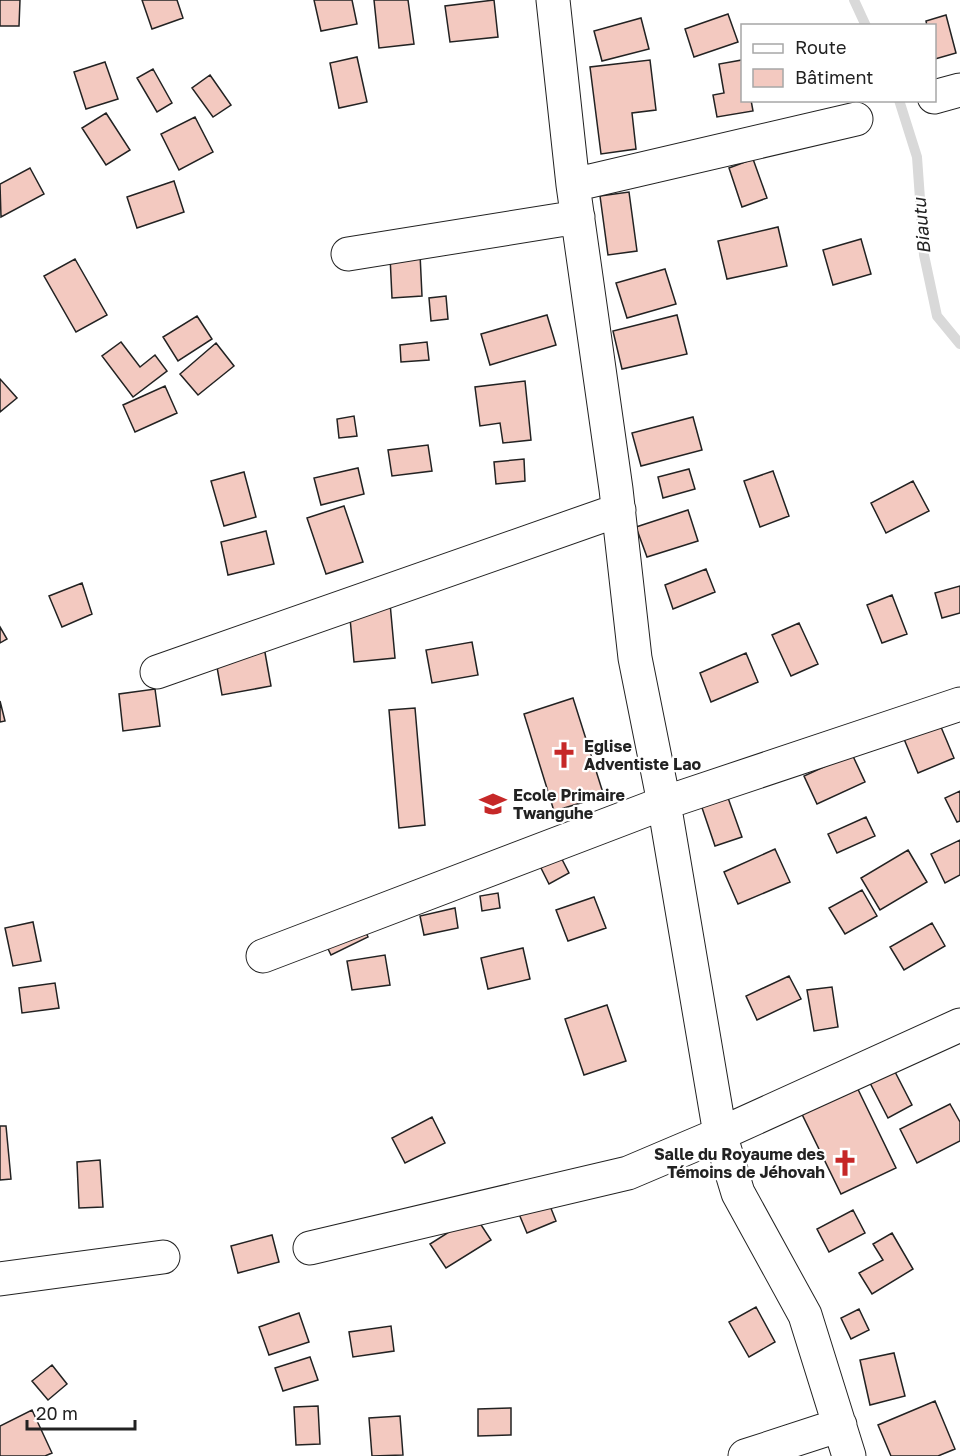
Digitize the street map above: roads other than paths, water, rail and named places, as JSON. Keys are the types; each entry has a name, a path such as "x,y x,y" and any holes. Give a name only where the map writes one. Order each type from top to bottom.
{"street":[{"path":"553,0 573,185 619,510 635,658 664,803 720,1134 738,1192 805,1315 849,1456"},
{"path":"936,96 960,90"},
{"path":"573,185 856,119"},
{"path":"348,254 578,217"},
{"path":"157,672 619,510"},
{"path":"263,956 664,803 960,704"},
{"path":"310,1248 628,1173 720,1134 960,1025"},
{"path":"0,1279 163,1257"},
{"path":"745,1456 840,1425"}],"waterway":[{"name":"Biautu","path":"854,0 865,24"},
{"name":"Biautu","path":"900,102 917,157 924,255 937,316 960,344"}],"place":[{"name":"Eglise Adventiste Lao","path":"564,755"},
{"name":"Ecole Primaire Twanguhe","path":"493,804"},
{"name":"Salle du Royaume des Témoins de Jéhovah","path":"845,1163"}]}
